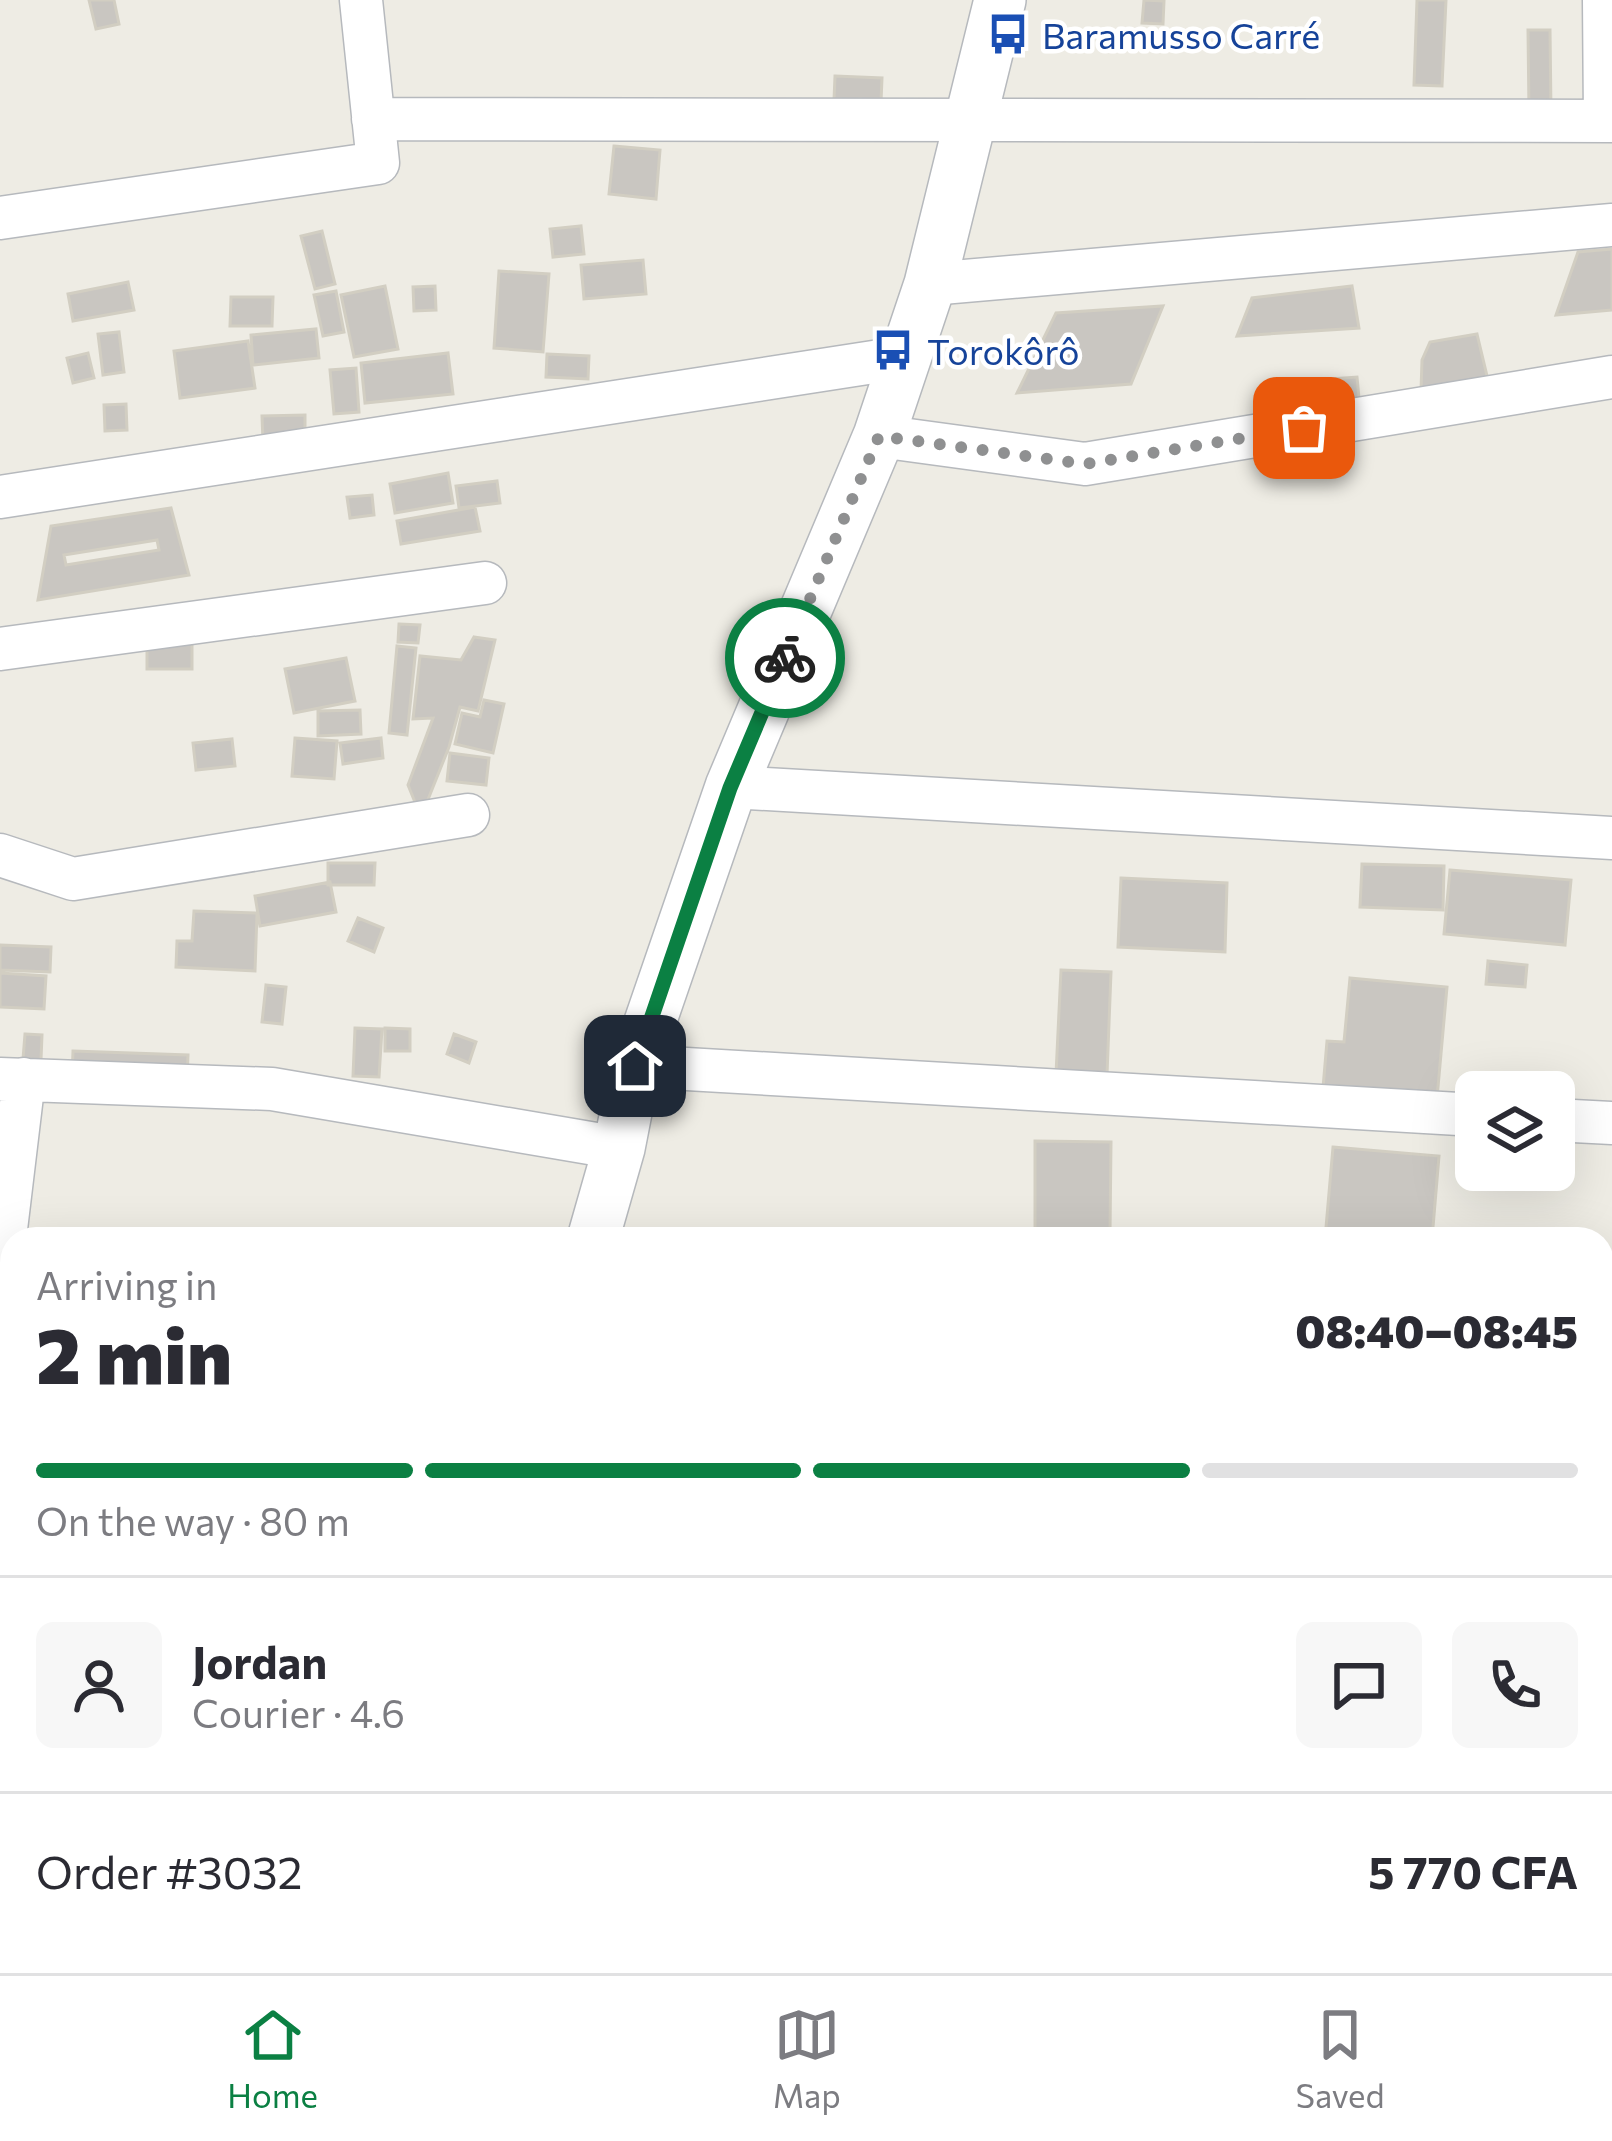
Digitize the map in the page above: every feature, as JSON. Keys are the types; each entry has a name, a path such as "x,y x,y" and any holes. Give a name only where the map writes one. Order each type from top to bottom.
{"street":[{"path":"0,218 378,163 361,0"},
{"path":"597,1227 620,1148 635,1066 730,788 879,436 906,357 930,284 1000,0"},
{"path":"374,119 1608,121 1604,0"},
{"path":"930,284 1612,225"},
{"path":"0,497 906,357"},
{"path":"879,436 1085,464 1612,377"},
{"path":"0,649 485,583"},
{"path":"730,788 1612,838"},
{"path":"0,855 73,879 468,815"},
{"path":"635,1066 1455,1114"},
{"path":"3,1227 12,1079 272,1089 620,1148"},
{"path":"1575,1121 1612,1124"}],"building":[{"path":"89,0 114,0 119,24 96,29"},
{"path":"1144,0 1164,1 1163,24 1142,23"},
{"path":"1417,0 1446,0 1442,86 1414,85"},
{"path":"1528,30 1550,30 1551,112 1529,112"},
{"path":"835,76 882,78 881,102 834,100"},
{"path":"614,146 660,150 656,199 609,194"},
{"path":"581,226 584,254 553,257 550,229"},
{"path":"322,231 335,284 315,289 301,236"},
{"path":"1612,249 1612,310 1556,315 1578,252"},
{"path":"643,260 646,294 584,299 581,265"},
{"path":"499,271 549,274 543,352 494,348"},
{"path":"128,282 134,310 73,321 68,294"},
{"path":"385,286 398,349 354,357 341,295"},
{"path":"435,286 436,310 414,311 413,287"},
{"path":"1352,286 1359,328 1237,336 1252,298"},
{"path":"336,291 344,332 323,336 314,295"},
{"path":"231,297 273,297 272,326 230,326"},
{"path":"1163,306 1131,384 1017,393 1056,313"},
{"path":"316,329 319,358 253,365 251,335"},
{"path":"119,332 124,372 103,375 98,334"},
{"path":"1477,334 1488,380 1421,391 1422,360 1430,342"},
{"path":"248,341 255,388 180,398 174,351"},
{"path":"88,353 94,378 73,383 67,358"},
{"path":"448,353 453,394 365,403 361,363"},
{"path":"547,354 589,356 588,379 546,377"},
{"path":"356,368 359,412 334,414 330,370"},
{"path":"1357,377 1360,409 1276,416 1273,383"},
{"path":"126,404 127,430 105,431 104,405"},
{"path":"305,415 305,441 263,442 262,416"},
{"path":"448,473 453,503 395,513 390,484"},
{"path":"497,481 500,503 459,508 456,486"},
{"path":"372,495 374,515 350,518 347,497"},
{"path":"475,507 480,531 401,544 397,521"},
{"path":"171,508 189,575 38,600 51,526","holes":["157,540 159,550 66,565 64,555"]},
{"path":"399,624 420,625 418,643 398,642"},
{"path":"474,637 495,640 478,711 460,707 421,817 408,785 433,718 413,719 420,656 461,660"},
{"path":"147,642 192,642 192,669 147,669"},
{"path":"397,646 416,648 407,735 389,733"},
{"path":"346,658 355,701 294,713 285,669"},
{"path":"484,700 504,704 493,753 455,744 462,713 480,717"},
{"path":"360,710 361,734 318,736 318,711"},
{"path":"295,738 337,741 334,779 292,776"},
{"path":"381,738 383,758 343,764 340,743"},
{"path":"232,739 235,766 196,770 193,743"},
{"path":"450,753 489,758 486,785 447,781"},
{"path":"328,863 375,863 374,885 328,885"},
{"path":"1362,864 1444,866 1443,910 1360,907"},
{"path":"1450,870 1571,880 1565,945 1444,934"},
{"path":"1121,878 1227,883 1225,952 1118,947"},
{"path":"330,882 336,912 260,926 255,896"},
{"path":"194,911 257,913 255,971 176,967 177,941 192,941"},
{"path":"358,918 383,928 374,952 348,941"},
{"path":"0,945 51,947 50,972 0,970"},
{"path":"1488,961 1527,965 1525,987 1486,984"},
{"path":"1061,970 1111,972 1107,1075 1056,1074"},
{"path":"0,973 46,976 44,1009 0,1007"},
{"path":"1350,978 1447,987 1437,1098 1323,1088 1327,1041 1344,1042"},
{"path":"266,985 286,987 282,1024 262,1022"},
{"path":"355,1028 382,1029 379,1077 353,1076"},
{"path":"385,1028 410,1029 410,1051 385,1051"},
{"path":"25,1034 42,1035 41,1060 23,1059"},
{"path":"454,1034 476,1042 469,1063 447,1054"},
{"path":"73,1051 188,1055 187,1082 72,1078"},
{"path":"1035,1141 1111,1142 1110,1227 1035,1227"},
{"path":"1333,1147 1439,1156 1433,1227 1326,1227"}],"way so far":[{"path":"785,658 879,436 1085,464 1304,428"}],"place":[{"name":"Baramusso Carré","path":"1008,34"},
{"name":"Torokôrô","path":"893,350"}],"route":[{"path":"635,1066 730,788 785,658"}]}
